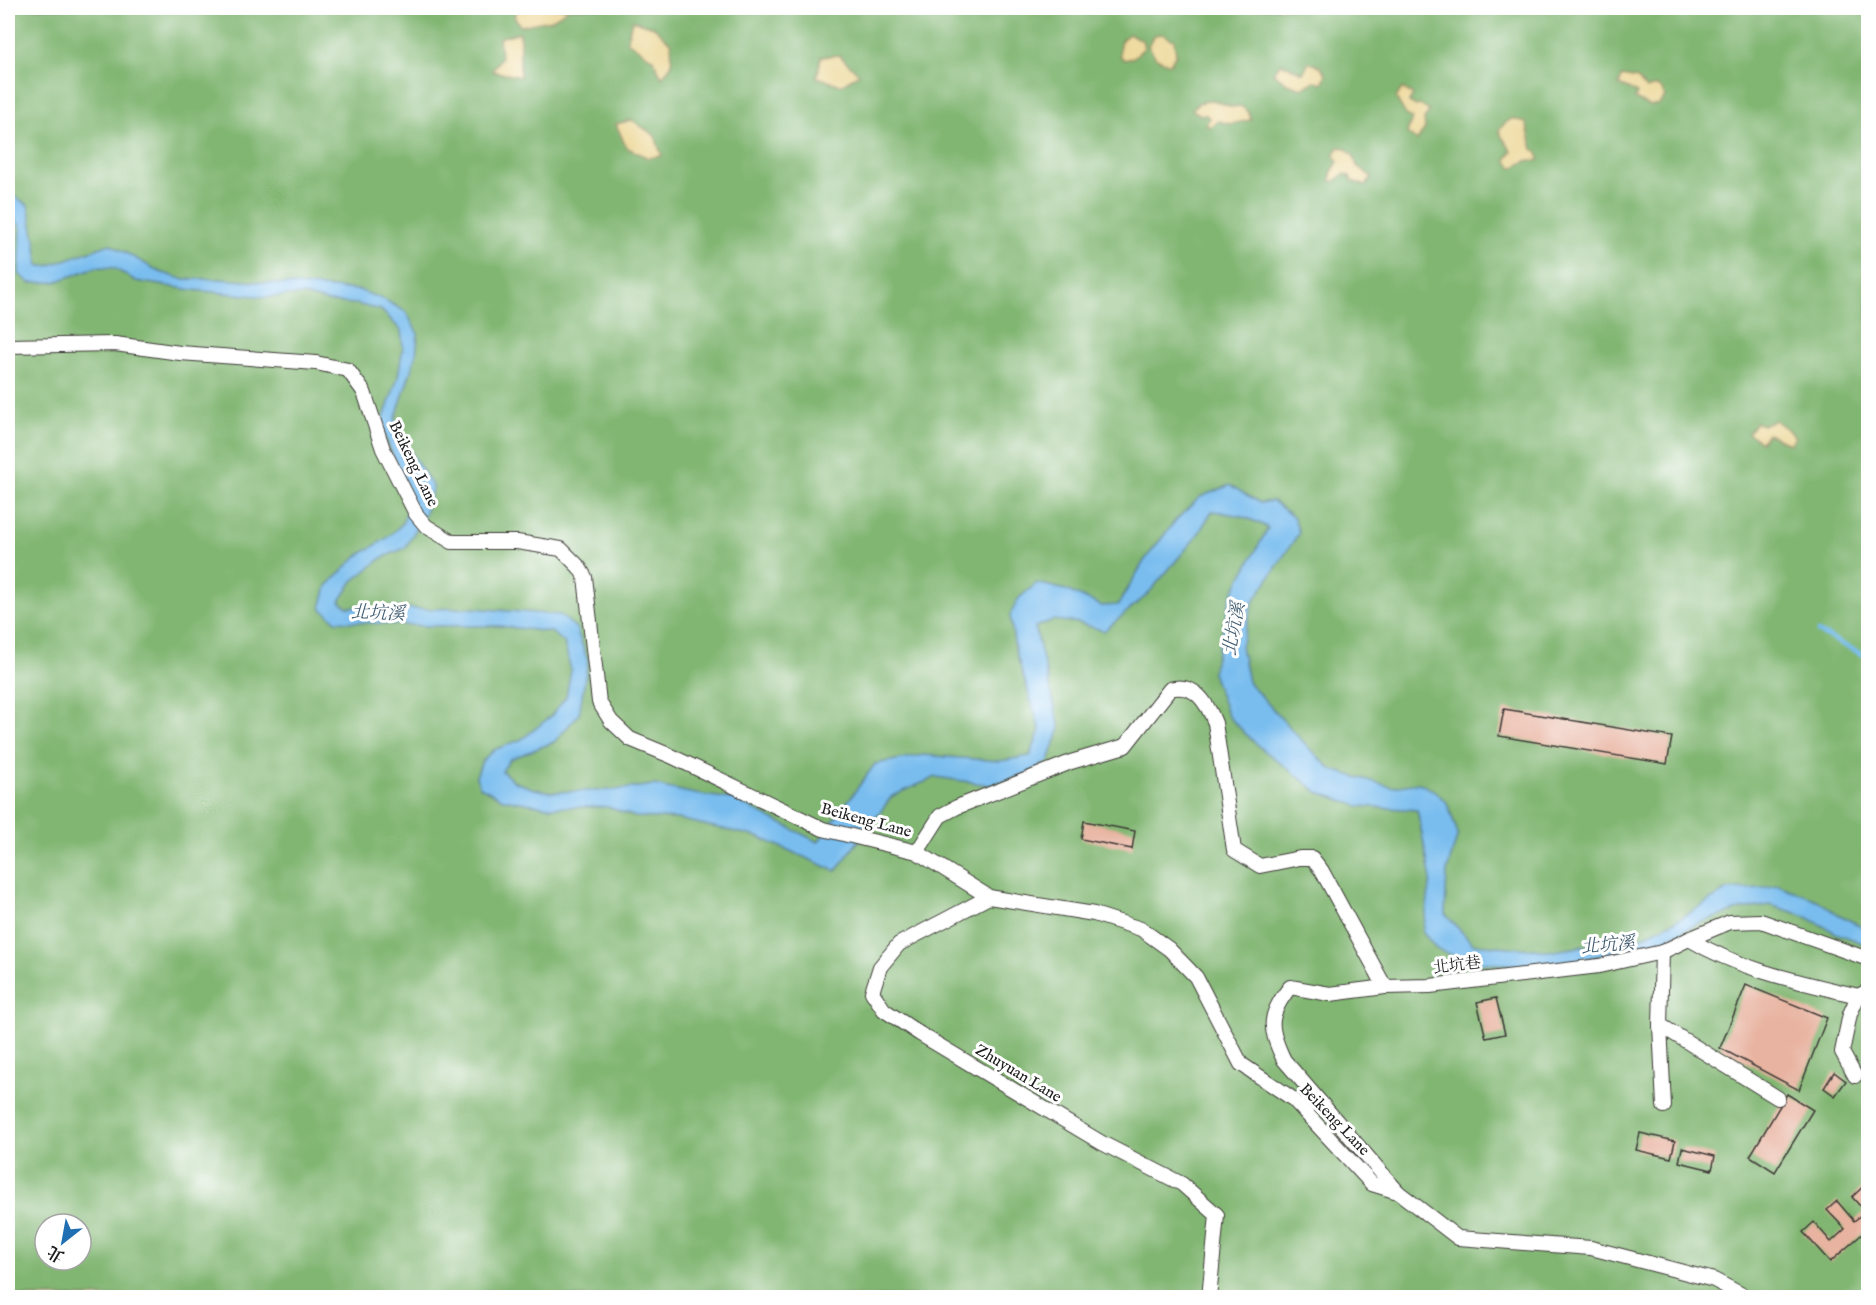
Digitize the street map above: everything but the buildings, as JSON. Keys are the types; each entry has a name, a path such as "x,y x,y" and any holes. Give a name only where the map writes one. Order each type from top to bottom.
{"street":[{"name":"Beikeng Lane","path":"8,346 116,344 180,353 316,363 348,370 364,392 383,449 416,514 426,526 452,542 517,542 561,549 579,567 585,577 599,702 611,722 630,740 671,756 823,829 916,852 989,897 1094,914 1141,929 1169,949 1196,977 1241,1064 1293,1099 1372,1184 1398,1192 1458,1238 1591,1248 1714,1280 1748,1298"},
{"path":"916,852 940,816 957,807 1071,762 1125,746 1170,689 1178,687 1194,690 1208,705 1215,723 1234,850 1260,866 1300,858 1312,858 1322,871 1385,987"},
{"name":"Zhuyuan Lane","path":"989,897 899,944 880,967 872,992 884,1010 920,1034 1102,1143 1182,1184 1197,1196 1217,1215 1209,1298"},
{"name":"北坑巷","path":"1398,1192 1284,1060 1273,1038 1276,1005 1290,987 1330,994 1385,987 1430,986 1599,966 1662,952 1730,922 1761,921 1869,959"},
{"path":"1689,939 1742,965 1863,993 1850,1014 1842,1052 1855,1077"},
{"path":"1662,952 1660,1024 1664,1106"},
{"path":"1660,1024 1778,1098"}],"green space":[{"path":"8,8 1868,8 1868,1297 8,1297"}],"sand":[{"path":"568,8 551,20 520,26 514,16 517,10"},
{"path":"632,20 654,27 671,43 672,64 662,77 653,59 627,41"},
{"path":"520,32 520,77 492,71 501,57 499,38"},
{"path":"1130,34 1142,40 1144,48 1134,57 1125,60 1120,56 1120,45 1122,40"},
{"path":"1163,34 1174,40 1176,54 1170,64 1156,58 1148,46 1154,35"},
{"path":"839,55 859,74 841,85 817,77 821,57"},
{"path":"1309,62 1321,67 1326,75 1322,83 1316,81 1301,88 1287,83 1273,73 1281,63 1303,73"},
{"path":"1622,76 1638,79 1646,89 1655,86 1661,88 1665,97 1659,104 1649,106 1635,99 1637,93 1619,85"},
{"path":"1402,88 1413,95 1409,102 1429,111 1424,120 1425,128 1417,141 1407,133 1412,118 1406,115 1396,98"},
{"path":"1213,100 1232,107 1241,106 1249,113 1251,120 1231,124 1218,121 1211,127 1206,125 1209,118 1205,114 1201,115 1192,110 1198,103"},
{"path":"1513,118 1526,123 1539,161 1529,160 1512,168 1506,160 1512,151 1499,130"},
{"path":"632,120 655,136 662,156 648,158 626,147 616,124"},
{"path":"1339,147 1345,148 1354,156 1357,166 1372,177 1366,186 1352,181 1350,176 1344,174 1334,182 1331,181 1331,173 1338,162 1334,155"},
{"path":"1775,420 1795,437 1790,444 1768,434 1761,442 1748,433 1756,422 1762,425"}],"water":[{"name":"北坑溪","path":"8,192 28,205 38,266 48,266 110,244 160,272 182,279 219,279 359,290 385,300 406,312 418,334 416,355 395,420 408,448 433,487 425,514 405,548 382,558 353,581 340,601 347,607 472,608 560,615 576,628 588,661 579,714 554,742 510,759 502,771 515,782 551,792 614,790 654,785 732,799 818,842 875,764 923,755 1000,761 1030,756 1040,730 1015,649 1010,615 1019,598 1037,583 1066,590 1102,606 1118,605 1144,561 1175,521 1200,497 1230,485 1260,503 1273,501 1294,518 1299,533 1253,602 1241,646 1248,682 1332,770 1392,787 1419,783 1435,791 1447,803 1458,834 1447,871 1445,914 1473,944 1554,951 1642,937 1681,918 1727,890 1778,885 1817,900 1868,930 1868,945 1836,933 1803,915 1770,905 1735,911 1699,923 1658,944 1547,967 1469,962 1436,949 1423,932 1431,879 1417,810 1359,806 1318,792 1257,745 1228,716 1212,673 1231,596 1268,528 1241,516 1212,511 1197,536 1147,595 1104,631 1079,623 1053,620 1035,627 1060,728 1049,761 1028,774 990,785 936,777 892,796 836,871 758,837 678,819 635,817 608,807 548,807 503,799 480,787 476,777 482,761 494,750 522,739 551,716 566,697 571,670 564,642 551,632 499,626 426,626 336,621 321,608 327,586 356,557 387,538 402,524 411,501 381,426 398,377 403,347 401,330 381,310 356,304 329,302 304,295 266,297 192,290 136,281 114,268 96,267 55,282 30,283 19,274 21,228 8,209"}],"waterway":[{"path":"1818,632 1868,657"}]}
